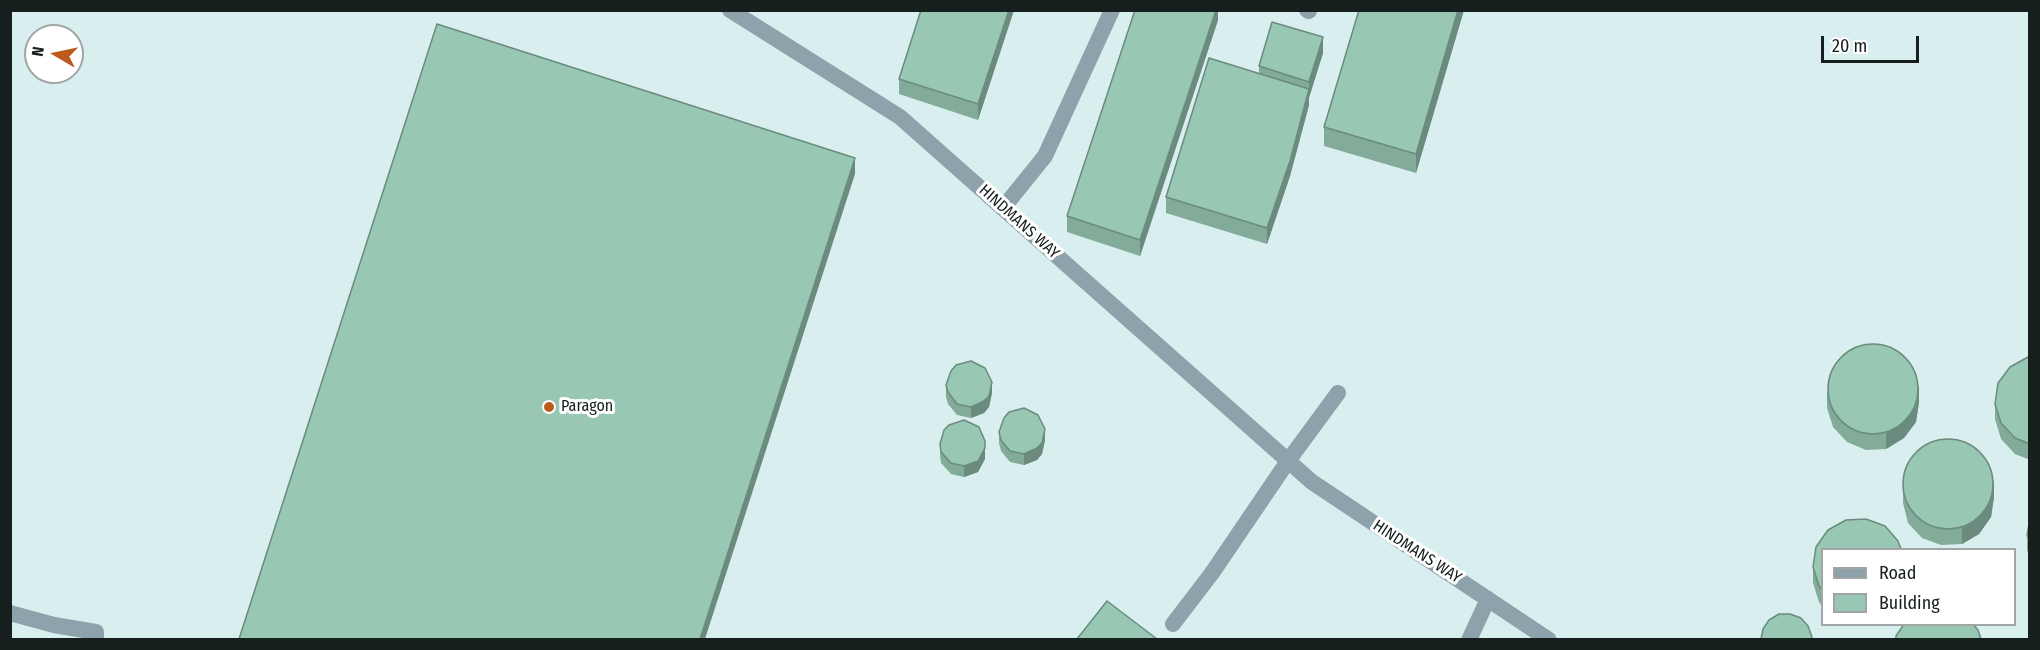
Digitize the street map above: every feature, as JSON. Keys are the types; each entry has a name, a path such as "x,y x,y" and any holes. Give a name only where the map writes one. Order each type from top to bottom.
{"street":[{"name":"HINDMANS WAY","path":"730,10 900,117 1312,482 1550,639"},
{"path":"1003,208 1045,156 1112,10"},
{"path":"1173,624 1212,573 1288,461 1338,393"},
{"path":"1469,639 1488,599"},
{"path":"10,613 54,625 96,632 96,639"}],"building":[{"path":"921,10 1009,10 978,104 899,79"},
{"path":"1135,10 1216,10 1140,240 1067,216"},
{"path":"1359,10 1458,10 1416,154 1324,127"},
{"path":"1272,22 1323,37 1309,82 1259,66"},
{"name":"Paragon","path":"437,24 855,158 700,639 239,639"},
{"path":"1209,58 1309,89 1290,161 1267,228 1166,197"},
{"path":"1873,344 1890,347 1905,357 1915,372 1918,389 1915,406 1905,421 1890,431 1873,434 1856,431 1841,421 1831,406 1828,389 1831,372 1841,357 1856,347"},
{"path":"2030,357 2030,444 2015,438 2001,423 1995,404 1998,383 2010,367"},
{"path":"971,361 985,368 992,382 989,396 971,407 957,404 946,385 956,365"},
{"path":"1024,408 1038,415 1045,429 1042,443 1024,454 1010,451 1001,440 999,432 1009,412"},
{"path":"964,420 979,427 985,441 985,448 978,461 964,466 951,463 941,452 940,444 944,430 949,425"},
{"path":"1948,439 1965,442 1980,452 1990,467 1993,484 1990,501 1980,516 1965,526 1948,529 1931,526 1916,516 1906,501 1903,484 1906,467 1916,452 1931,442"},
{"path":"1866,519 1885,526 1898,541 1901,548 1821,548 1821,589 1813,567 1816,547 1828,530 1846,520"},
{"path":"2030,519 2030,543 2027,535"},
{"path":"1107,601 1157,639 1077,639"},
{"path":"1779,614 1790,614 1801,618 1808,626 1811,639 1761,639 1763,629 1769,620"},
{"path":"1903,626 1975,626 1981,639 1896,639"}],"place":[{"name":"Paragon","path":"549,407"}]}
